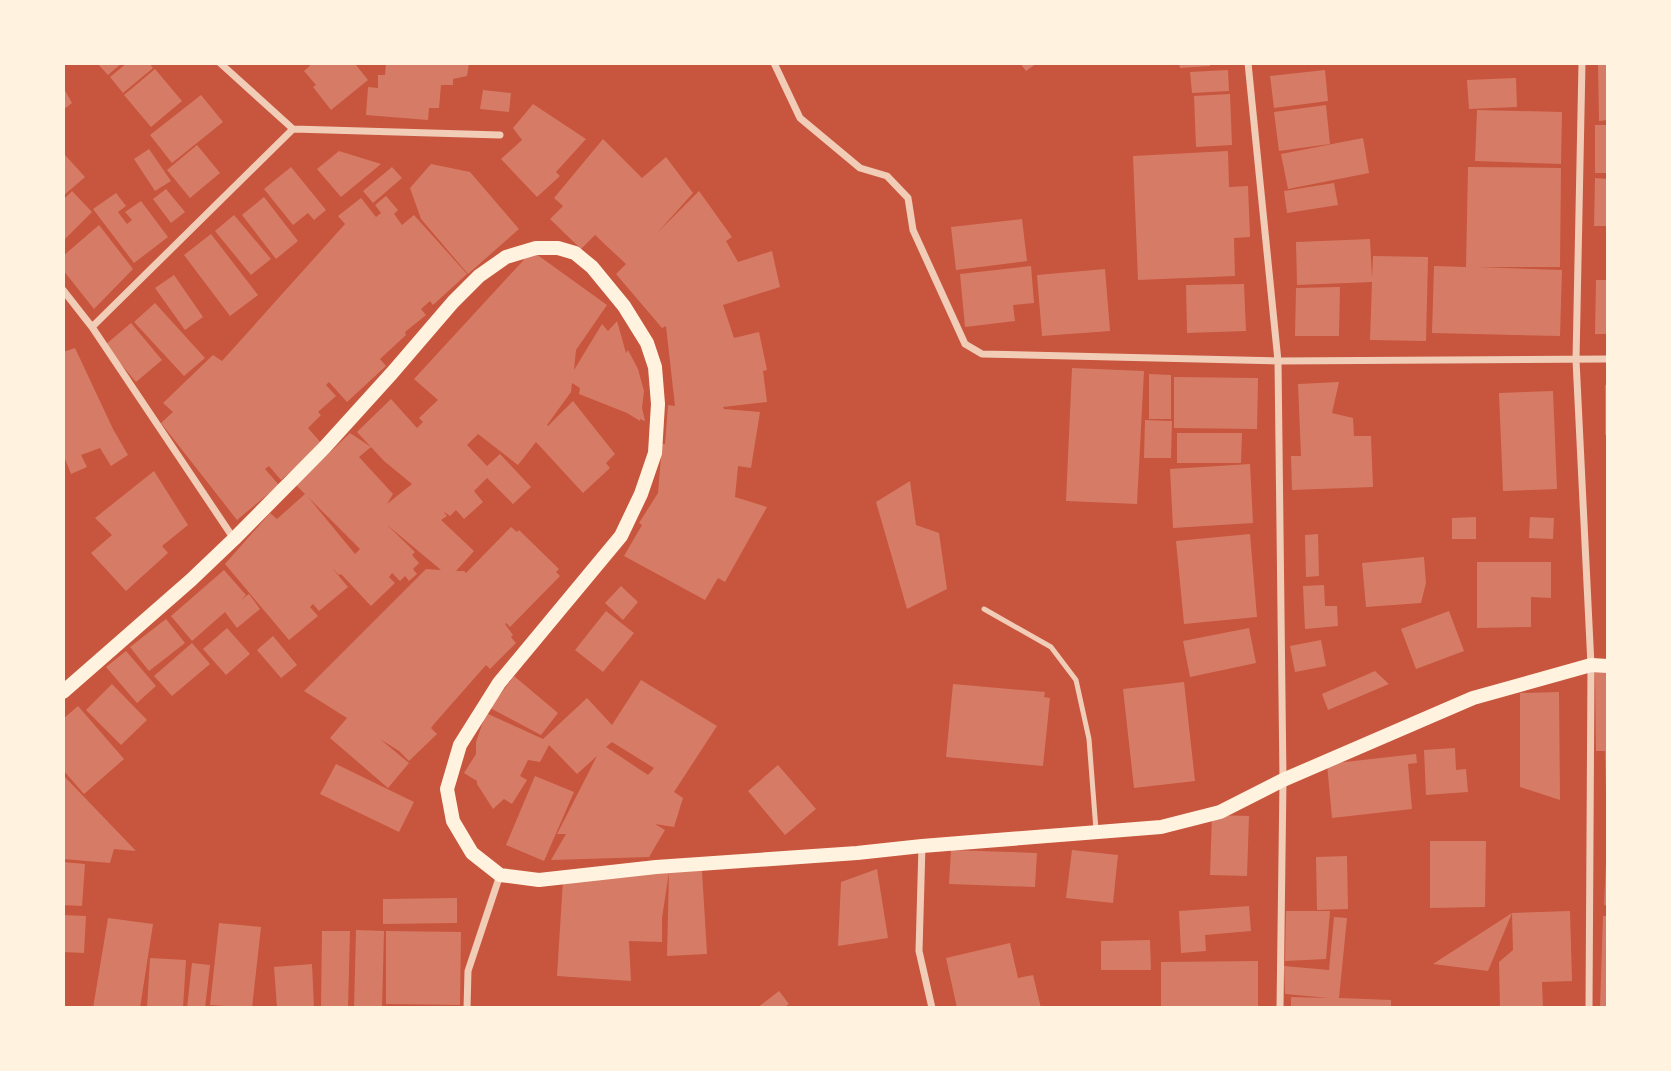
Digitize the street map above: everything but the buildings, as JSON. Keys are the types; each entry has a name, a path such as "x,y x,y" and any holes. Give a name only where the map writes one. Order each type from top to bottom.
{"main road":[{"path":"63,692 234,539 324,448 479,276 506,257 536,248 558,248 575,253 592,267 624,306 647,343 654,367 658,404 656,453 641,494 621,536 507,673 460,745 447,789 453,821 472,853 500,875 539,880 656,866 857,853 1161,827 1220,812 1283,780 1473,698 1591,665 1608,666"}],"street":[{"path":"220,63 293,129 500,135"},
{"path":"774,63 800,118 860,168 887,176 908,198 913,230 965,344 982,354 1278,361 1608,359"},
{"path":"1248,63 1278,361 1283,780 1280,1008"},
{"path":"1582,63 1576,360 1591,665 1590,1008"},
{"path":"92,327 293,129"},
{"path":"63,290 92,327 234,539"},
{"path":"922,846 919,951 932,1008"},
{"path":"467,1008 468,971 500,875"}],"lane":[{"path":"984,608 1051,647 1076,680 1088,739 1097,833"}]}
